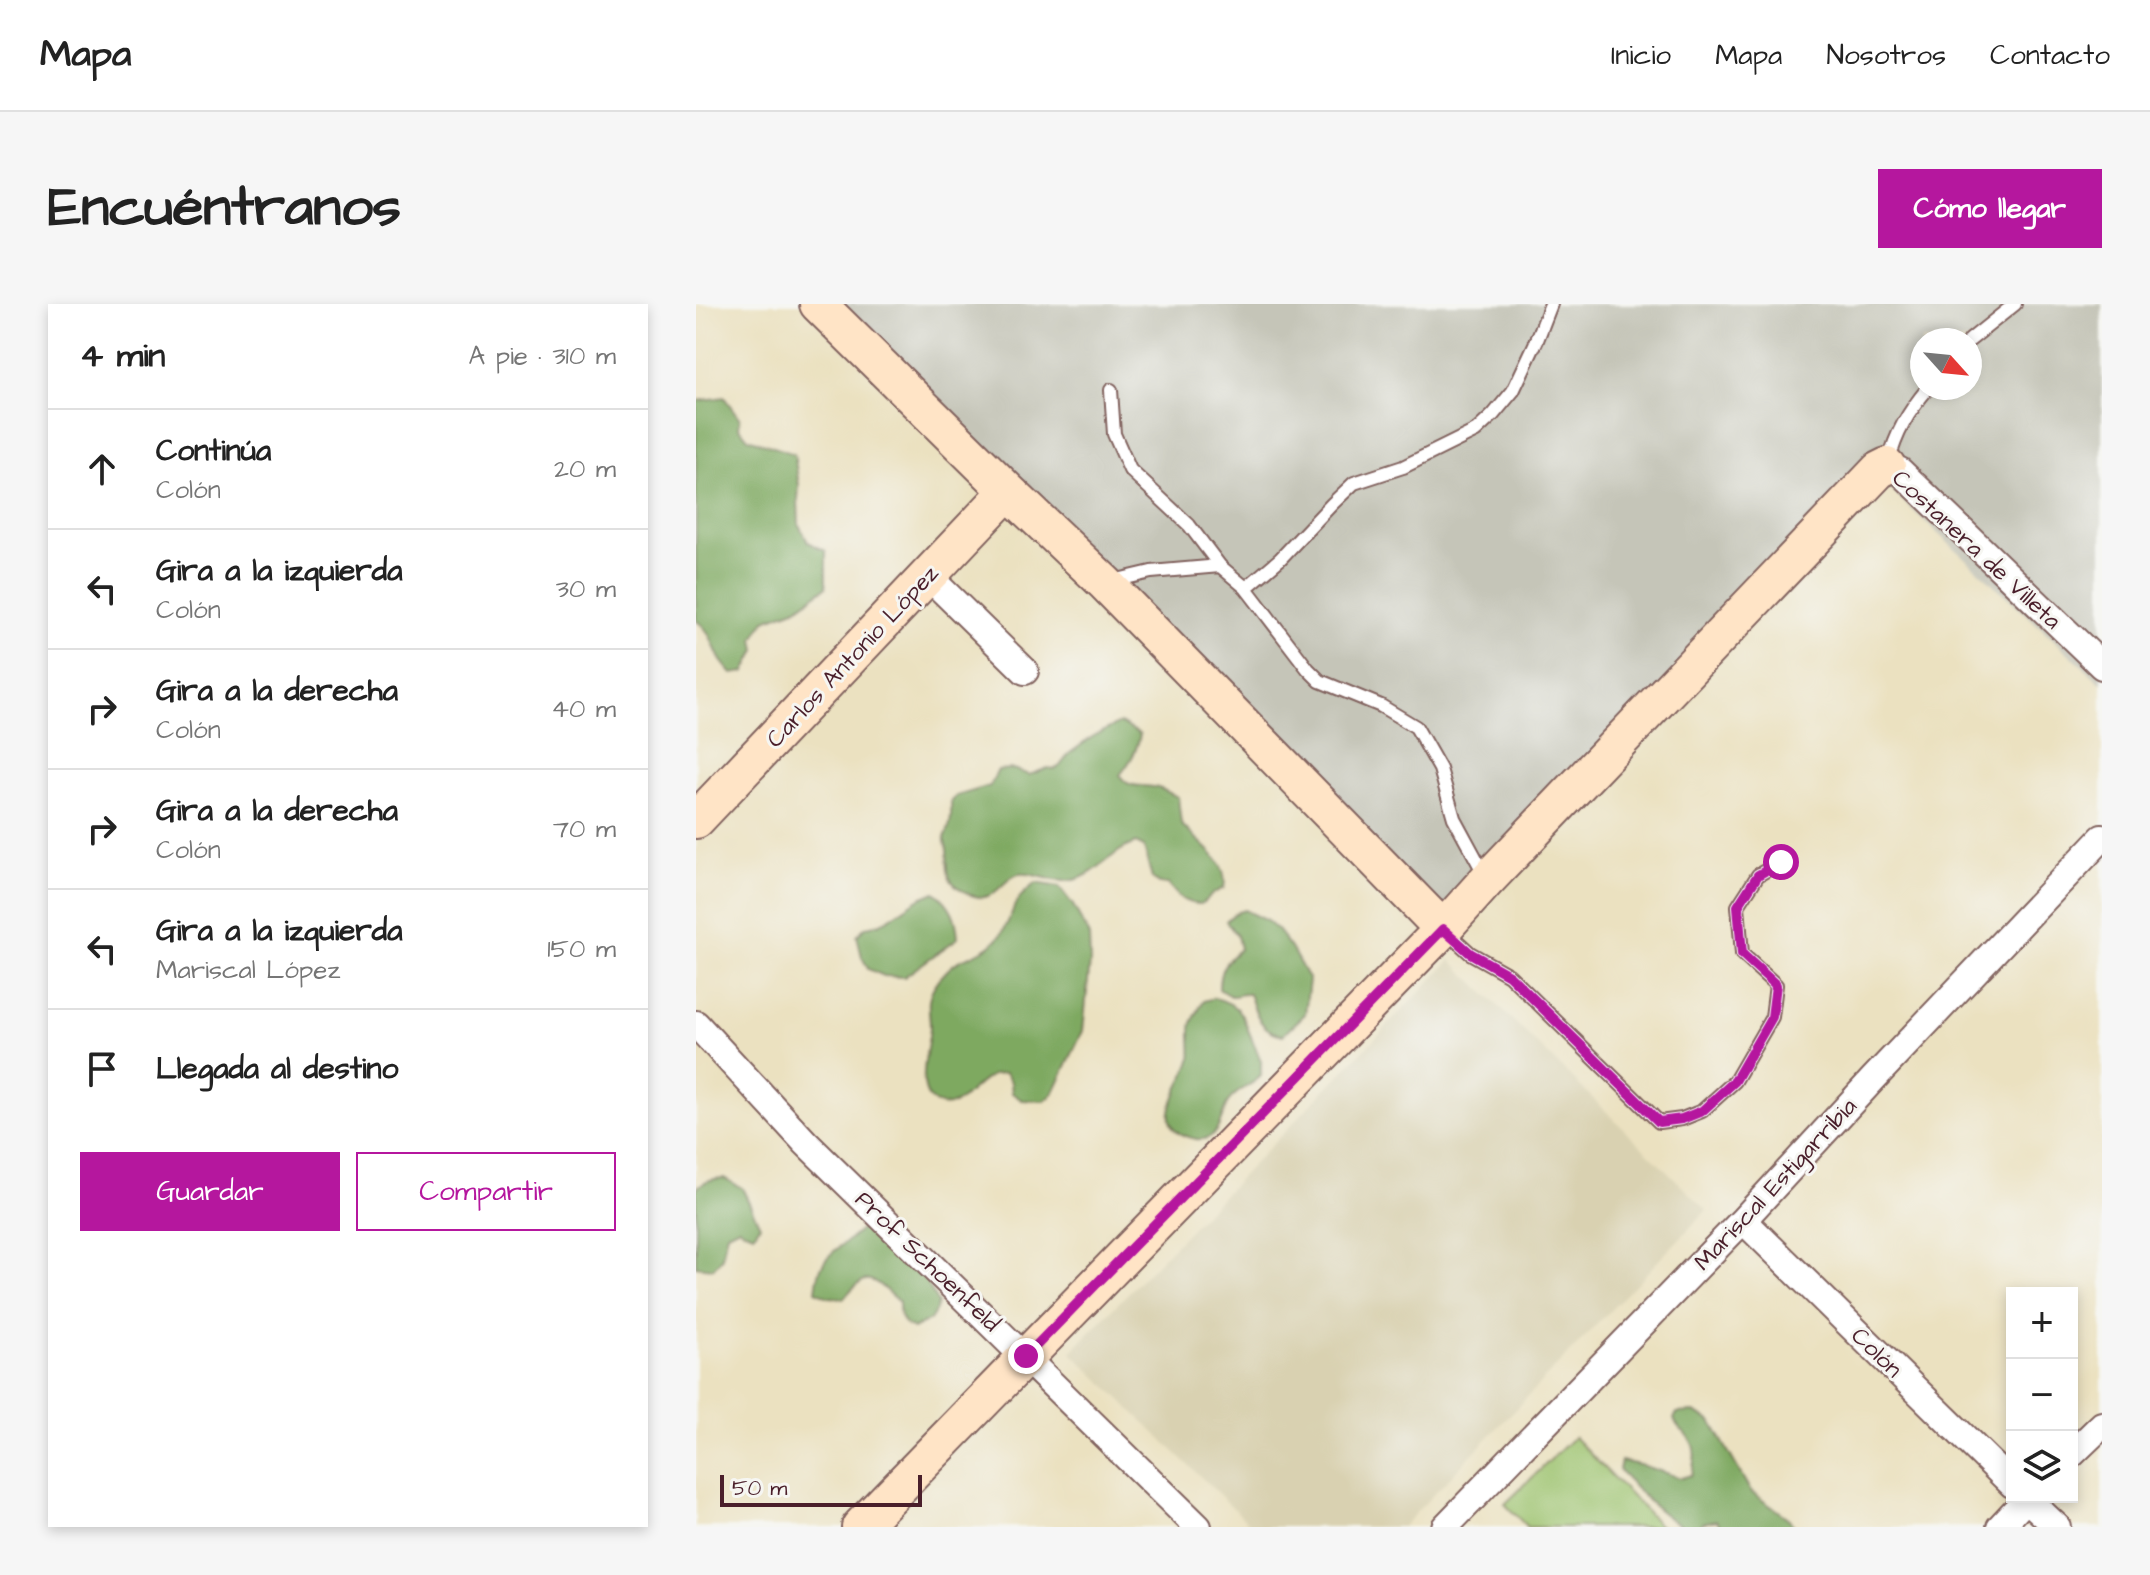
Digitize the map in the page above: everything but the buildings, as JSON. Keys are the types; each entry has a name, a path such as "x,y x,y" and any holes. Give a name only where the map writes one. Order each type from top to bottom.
{"main road":[{"path":"818,304 1105,583 1443,929"},
{"path":"860,1527 1443,929 1868,481 1887,466"},
{"name":"Carlos Antonio López","path":"696,820 1008,491"}],"street":[{"name":"Costanera de Villeta","path":"1887,466 1900,471 2102,666"},
{"path":"928,576 1025,671"},
{"name":"Mariscal Estigarribia","path":"1445,1527 1743,1220 2102,838"},
{"name":"Prof Schoenfeld","path":"696,1024 806,1143 1198,1527"},
{"name":"Colón","path":"1743,1220 2006,1477"},
{"path":"2078,1448 2102,1425"},
{"path":"2000,1527 2017,1503"},
{"name":"Colón","path":"2032,1503 2057,1527"}],"lane":[{"path":"1246,588 1280,559 1354,483 1403,467 1476,431 1485,423 1513,391 1551,304"},
{"path":"1982,330 2015,304"},
{"path":"1111,390 1114,434 1130,470 1189,525 1220,566 1246,588 1308,669 1320,681 1381,706 1416,727 1440,769 1454,818 1487,880"},
{"path":"1887,466 1894,438 1918,400"},
{"path":"1105,583 1151,572 1220,566"},
{"path":"1443,929 1470,953 1509,975 1659,1122 1682,1119 1702,1111 1735,1081 1772,1017 1776,985 1742,954 1738,906 1758,875 1781,862"}],"shaded area":[{"path":"831,304 2102,304 2102,684 1874,475 1443,926"},
{"path":"1451,960 1707,1210 1402,1527 1253,1527 1071,1352"}],"green space":[{"path":"724,397 740,419 739,427 748,438 794,454 799,485 799,525 808,542 826,551 826,587 797,608 765,620 754,639 756,650 745,672 732,674 720,659 708,633 696,620 696,401"},
{"path":"1120,723 1140,734 1133,756 1120,775 1132,785 1158,788 1178,797 1181,824 1217,860 1225,878 1224,888 1201,904 1186,901 1168,884 1159,884 1152,879 1144,847 1136,843 1127,846 1090,873 1073,880 1059,881 1019,874 992,894 982,897 967,893 953,883 948,874 945,840 951,821 951,802 956,796 990,786 998,770 1013,769 1029,775 1059,767 1070,753 1095,735"},
{"path":"1036,883 1059,887 1073,905 1089,936 1090,962 1083,1031 1053,1094 1045,1101 1022,1100 1012,1093 1011,1082 1005,1073 986,1078 955,1103 941,1105 932,1101 926,1093 924,1072 932,990 954,964 994,942 1018,900"},
{"path":"935,892 952,912 958,938 904,977 884,976 868,969 857,936 865,927 886,920"},
{"path":"1244,910 1267,921 1277,930 1309,980 1305,1014 1283,1035 1264,1026 1249,994 1232,996 1219,989 1224,966 1240,949 1237,936 1226,921"},
{"path":"1214,998 1230,1004 1242,1015 1261,1061 1261,1076 1231,1098 1218,1128 1211,1136 1195,1139 1174,1128 1170,1110 1191,1060 1192,1023 1203,1001"},
{"path":"724,1178 742,1188 760,1225 754,1234 739,1227 727,1233 717,1264 713,1268 696,1266 696,1189 708,1180"},
{"path":"873,1221 922,1274 937,1302 930,1320 913,1329 901,1318 899,1302 871,1280 859,1282 844,1298 828,1297 816,1291 819,1272 826,1260"},
{"path":"1694,1412 1711,1421 1751,1492 1789,1519 1794,1527 1721,1527 1717,1520 1702,1523 1699,1527 1685,1527 1659,1510 1624,1476 1619,1469 1621,1461 1681,1478 1691,1475 1693,1445 1674,1419 1677,1413"},
{"path":"1574,1437 1661,1527 1527,1527 1505,1504"}],"route":[{"path":"1026,1356 1443,929 1464,949 1509,975 1659,1122 1682,1119 1702,1111 1735,1081 1772,1017 1776,985 1742,954 1738,906 1758,875 1781,862"}]}
